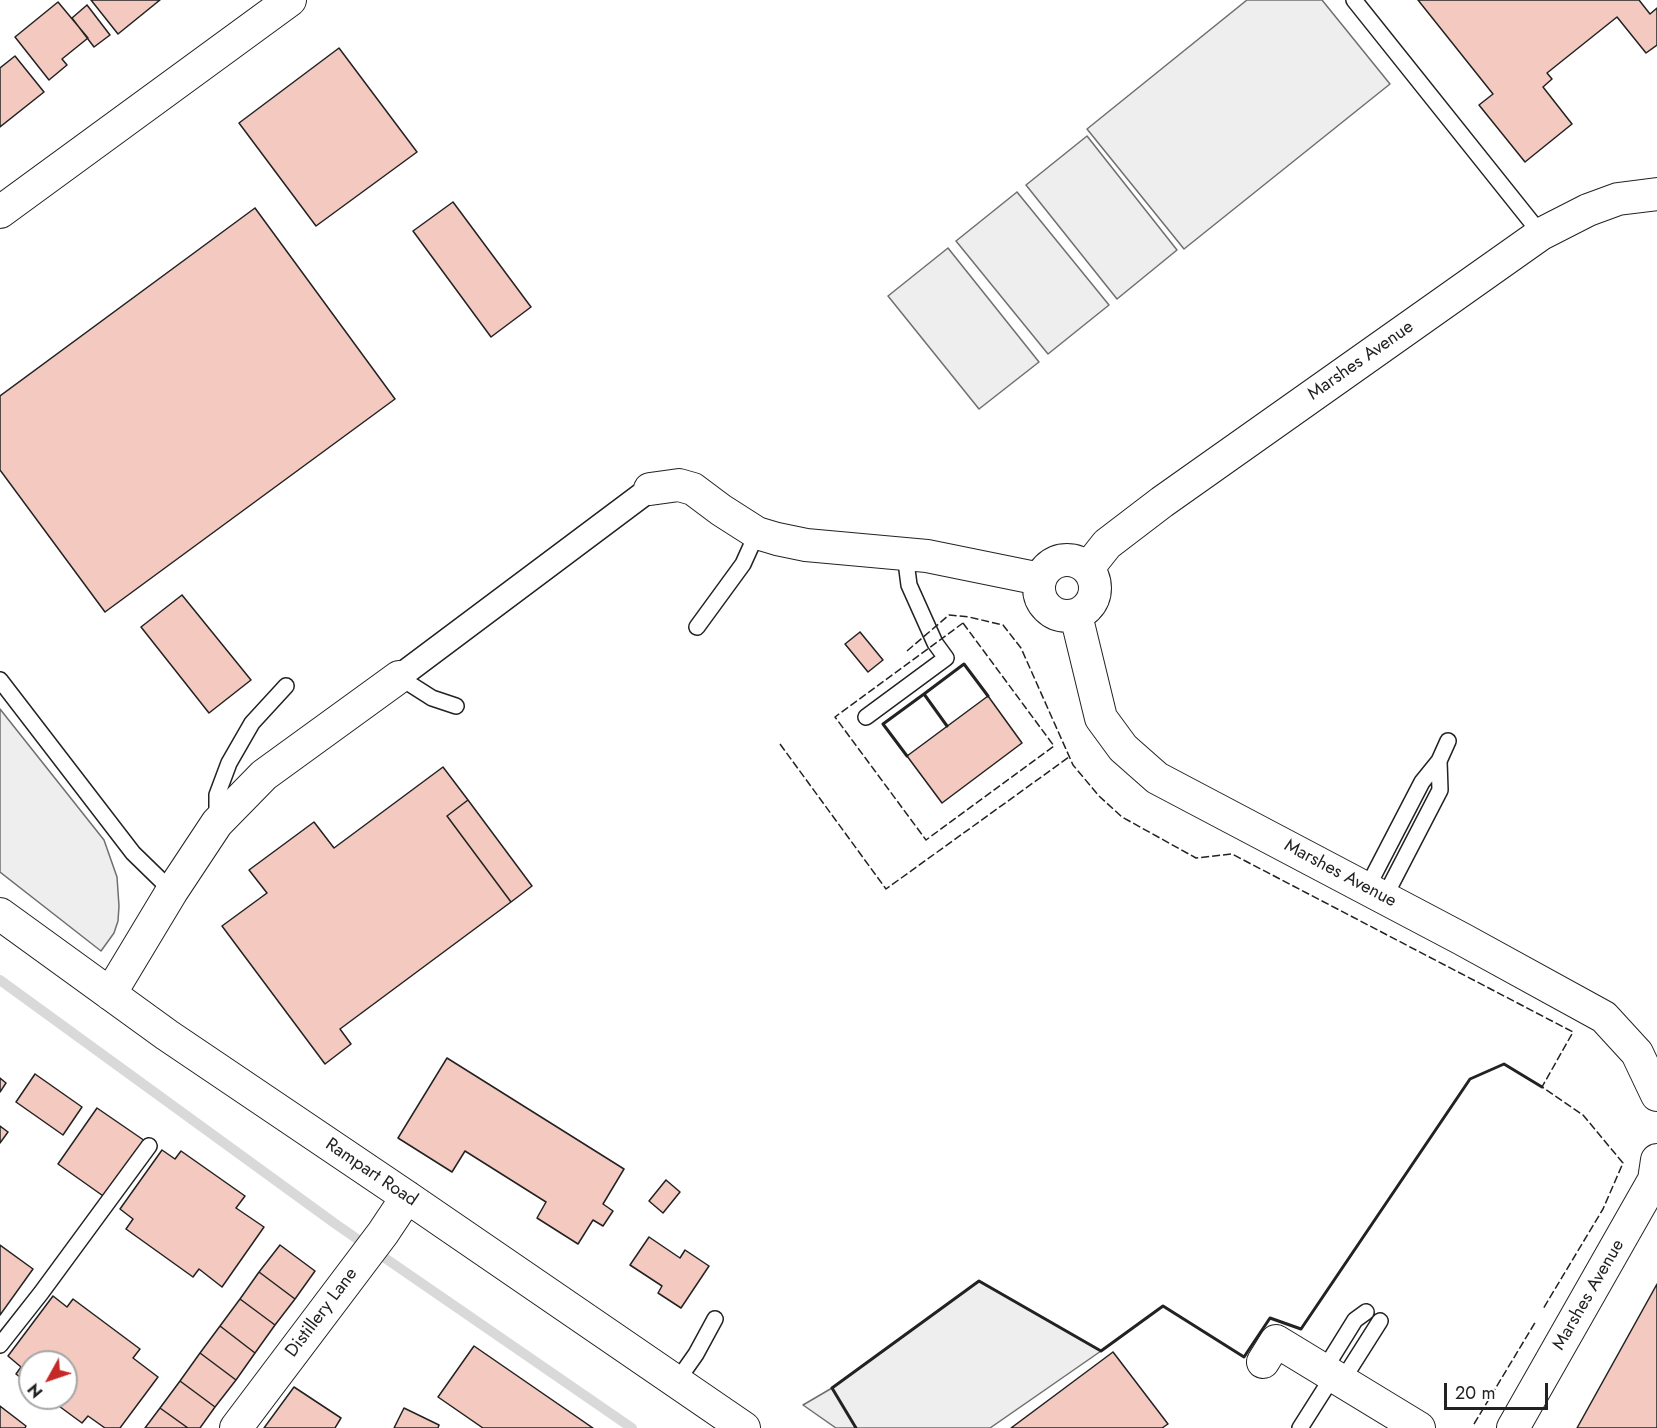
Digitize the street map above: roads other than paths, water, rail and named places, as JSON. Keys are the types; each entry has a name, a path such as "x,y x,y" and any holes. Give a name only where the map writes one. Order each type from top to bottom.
{"street":[{"path":"0,212 290,0"},
{"name":"Marshes Avenue","path":"1088,568 1107,544 1162,502 1541,234 1588,210 1618,199 1657,194"},
{"path":"110,994 172,891 217,823 264,775 650,489 679,485 693,489 757,533 806,545 927,556 1040,579"},
{"path":"1060,560 1080,562 1088,568 1095,582 1094,597 1084,611 1067,617 1058,615 1044,605 1038,589 1040,579 1044,570 1060,560"},
{"name":"Marshes Avenue","path":"1076,615 1101,718 1123,748 1157,778 1376,893 1604,1017 1637,1053 1657,1093"},
{"name":"Rampart Road","path":"0,914 110,994 744,1428"},
{"name":"Marshes Avenue","path":"1513,1428 1654,1180 1657,1160"},
{"name":"Distillery Lane","path":"237,1428 383,1233 407,1197"},
{"path":"1263,1362 1276,1341 1408,1425"}],"lane":[{"path":"1354,0 1541,234"},
{"path":"697,627 744,564 757,533"},
{"path":"866,717 946,658 935,644 909,585 905,554"},
{"path":"399,677 432,698 456,706"},
{"path":"0,680 133,854 172,891"},
{"path":"217,823 217,795 229,763 252,723 286,686"},
{"path":"1376,893 1440,790 1439,761 1448,741"},
{"path":"0,1345 149,1146"},
{"path":"1333,1376 1355,1320 1366,1312"},
{"path":"677,1381 696,1354 715,1319"},
{"path":"1300,1428 1333,1376 1380,1321"}],"waterway":[{"path":"0,980 337,1225 632,1428"}]}
